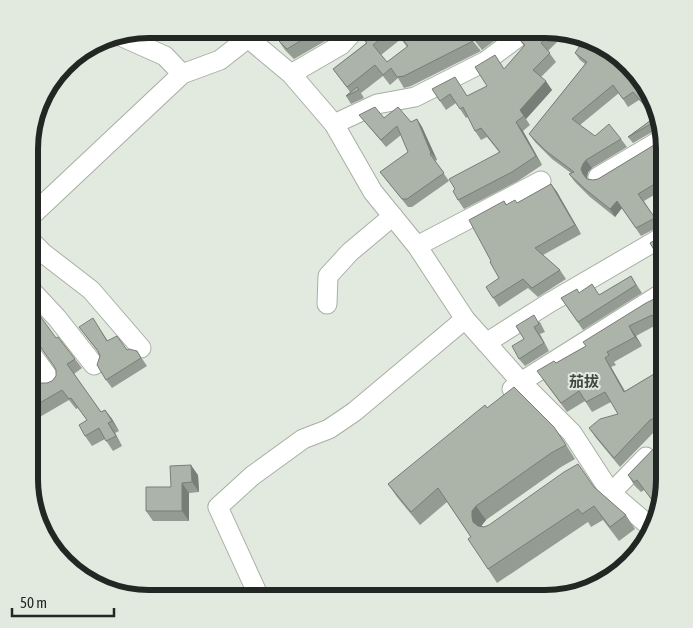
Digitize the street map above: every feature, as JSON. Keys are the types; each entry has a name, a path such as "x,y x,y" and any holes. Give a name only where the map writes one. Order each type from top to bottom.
{"street":[{"path":"38,209 182,74 220,60 246,38"},
{"path":"250,38 291,74 334,124 373,192 417,246 464,319 521,382 572,433 611,493 646,523"},
{"path":"291,74 341,44 347,38"},
{"path":"334,124 377,104 415,97 486,61 517,38"},
{"path":"128,39 165,56 182,74"},
{"path":"598,177 655,143"},
{"path":"417,246 541,181"},
{"path":"327,304 328,276 350,252 393,216"},
{"path":"486,343 549,303 655,241"},
{"path":"38,248 91,290 141,348"},
{"path":"38,297 58,318 94,365"},
{"path":"499,400 521,382 655,297"},
{"path":"256,590 218,507 252,476 303,439 329,429 354,412 464,319"},
{"path":"38,363 52,382"},
{"path":"611,493 656,447"},
{"path":"576,472 592,462"}],"building":[{"path":"280,38 305,38 287,49 278,40"},
{"path":"363,38 382,38 373,45 387,62 408,46 402,38 468,38 473,41 404,76 397,77 391,68 383,75 375,65 347,87 333,69 367,43"},
{"path":"518,38 546,38 541,43 550,53 533,70 546,81 520,110 524,116 516,122 536,156 512,172 458,200 453,191 455,189 449,179 500,152 481,128 475,131 463,107 460,109 450,94 440,101 432,89 455,77 467,96 487,86 475,67 495,55 504,69 525,45"},
{"path":"581,44 612,60 633,81 648,109 633,92 623,99 613,85 572,119 595,136 609,124 621,139 586,160 581,169 587,179 598,179 655,144 655,184 638,194 655,218 636,228 617,201 610,209 569,174 574,172 546,151 529,134 587,62 575,53"},
{"path":"357,87 359,90 346,96"},
{"path":"375,107 384,118 398,107 411,122 417,119 430,154 444,173 407,199 402,199 380,172 408,152 397,126 381,140 359,115"},
{"path":"652,119 653,123 628,137"},
{"path":"551,184 575,225 535,248 560,270 532,288 523,279 493,298 486,287 499,278 469,220 504,201 506,205 515,200 517,203"},
{"path":"655,240 655,252 650,243"},
{"path":"631,276 636,285 578,322 561,298 577,289 579,293 592,284 599,295"},
{"path":"655,298 656,321 652,315 629,326 635,337 607,352 609,355 605,358 624,392 656,373 656,418 650,420 614,458 589,428 600,419 618,414 605,392 586,402 579,391 561,403 537,371 554,361 556,363 586,346 583,342"},
{"path":"38,313 56,338 58,337 75,359 67,364 101,412 105,410 112,421 108,423 116,436 106,441 99,428 85,436 79,425 87,420 71,398 69,399 62,390 38,404 38,381 41,383 52,381 56,376 54,366 38,343"},
{"path":"534,315 539,324 534,327 544,343 519,359 512,346 524,339 516,326"},
{"path":"93,318 107,341 117,336 127,350 137,351 141,358 106,380 97,365 100,356 98,351 79,327"},
{"path":"514,387 554,427 566,445 551,453 476,506 472,511 473,522 478,526 484,527 489,525 578,464 594,487 626,515 610,527 594,506 582,514 578,509 488,569 468,539 471,537 438,488 411,512 388,484 485,405 487,408"},
{"path":"656,446 656,480 653,502 637,480 634,482 628,475"},
{"path":"191,465 192,482 182,483 182,511 146,511 146,487 171,487 170,466"},
{"path":"621,560 600,576 577,585"}],"district":[{"name":"茄拔","path":"584,381"}]}
